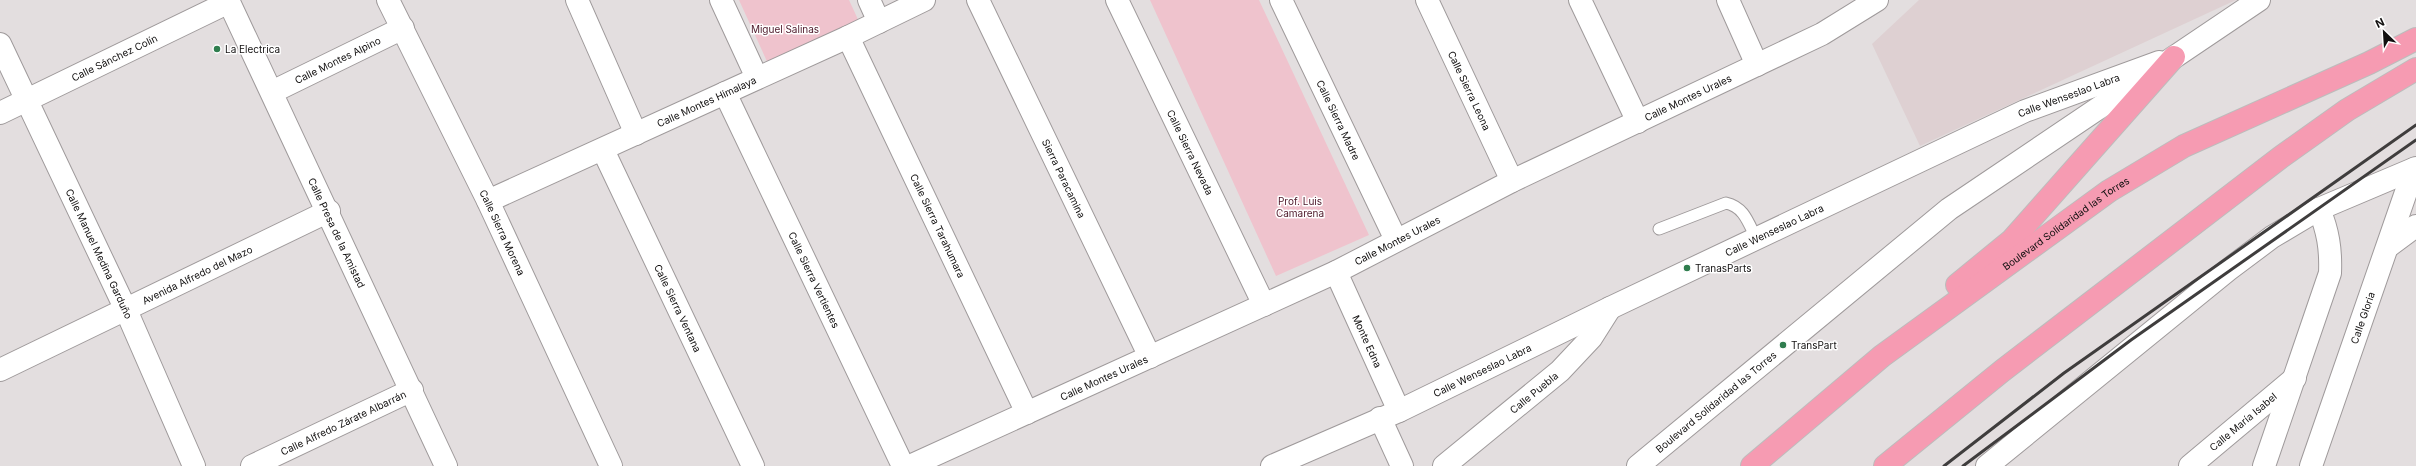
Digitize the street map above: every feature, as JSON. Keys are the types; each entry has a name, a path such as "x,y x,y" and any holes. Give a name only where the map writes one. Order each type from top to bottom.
{"highway":[{"name":"Boulevard Solidaridad las Torres","path":"1752,466 1882,356 2108,191 2184,146 2369,63 2416,39"},
{"path":"1882,356 1932,306 2012,240 2174,57"},
{"path":"1885,466 2002,371 2281,157 2347,110 2416,69"}],"street":[{"name":"Calle Sierra Morena","path":"388,0 488,202 611,466"},
{"path":"577,0 636,134"},
{"path":"721,0 757,78"},
{"path":"869,0 879,22"},
{"name":"Calle Montes Himalaya","path":"488,202 848,37 924,0"},
{"name":"Sierra Paracamina","path":"978,0 1150,357"},
{"name":"Calle Sierra Nevada","path":"1117,0 1264,305"},
{"name":"Calle Sierra Madre","path":"1281,0 1396,240"},
{"name":"Calle Sierra Leona","path":"1427,0 1512,181"},
{"path":"1580,0 1638,122"},
{"path":"1728,0 1756,65"},
{"name":"Calle Montes Urales","path":"910,466 1336,272 1512,181 1822,34 1877,0"},
{"name":"Boulevard Solidaridad las Torres","path":"1638,466 1949,209 2259,0"},
{"name":"Calle Presa de la Amistad","path":"228,1 412,390 446,466"},
{"name":"Calle Sánchez Colín","path":"0,113 228,1"},
{"name":"Calle Montes Alpino","path":"272,92 402,28"},
{"name":"Calle Sierra Tarahumara","path":"848,37 1027,413"},
{"name":"Calle Manuel Medina Garduño","path":"0,44 126,310 194,466"},
{"name":"Calle Wenseslao Labra","path":"1272,466 1389,415 1756,238 2025,111 2174,57"},
{"name":"Calle Sierra Vertientes","path":"725,93 903,466"},
{"name":"Calle Sierra Ventana","path":"603,150 753,466"},
{"path":"1987,466 2228,270 2272,237 2319,209 2415,169"},
{"name":"Calle Gloria","path":"2312,466 2390,245 2415,169"},
{"path":"2264,466 2296,377 2330,273 2331,255 2328,233 2319,209"},
{"name":"Avenida Alfredo del Mazo","path":"0,370 328,211"},
{"path":"2390,245 2413,234"},
{"name":"Monte Edna","path":"1336,272 1389,415 1402,466"},
{"name":"Calle Puebla","path":"1444,466 1560,371 1591,338 1610,308"},
{"name":"Calle María Isabel","path":"2190,466 2296,377"},
{"name":"Calle Alfredo Zárate Albarrán","path":"252,466 412,390"}],"lane":[{"path":"1659,229 1726,203 1736,205 1744,214 1756,238"}],"shaded area":[{"path":"1919,0 2236,0 1920,146 1872,44"}],"green space":[{"name":"Miguel Salinas","path":"739,0 849,0 861,26 770,68"},
{"name":"Prof. Luis Camarena","path":"1150,0 1259,0 1369,235 1276,276"}],"railway":[{"path":"1944,466 2064,373 2416,125"},
{"path":"1963,466 2131,340 2416,140"}],"place":[{"name":"La Electrica","path":"217,49"},
{"name":"TranasParts","path":"1687,268"},
{"name":"TransPart","path":"1783,345"}]}
